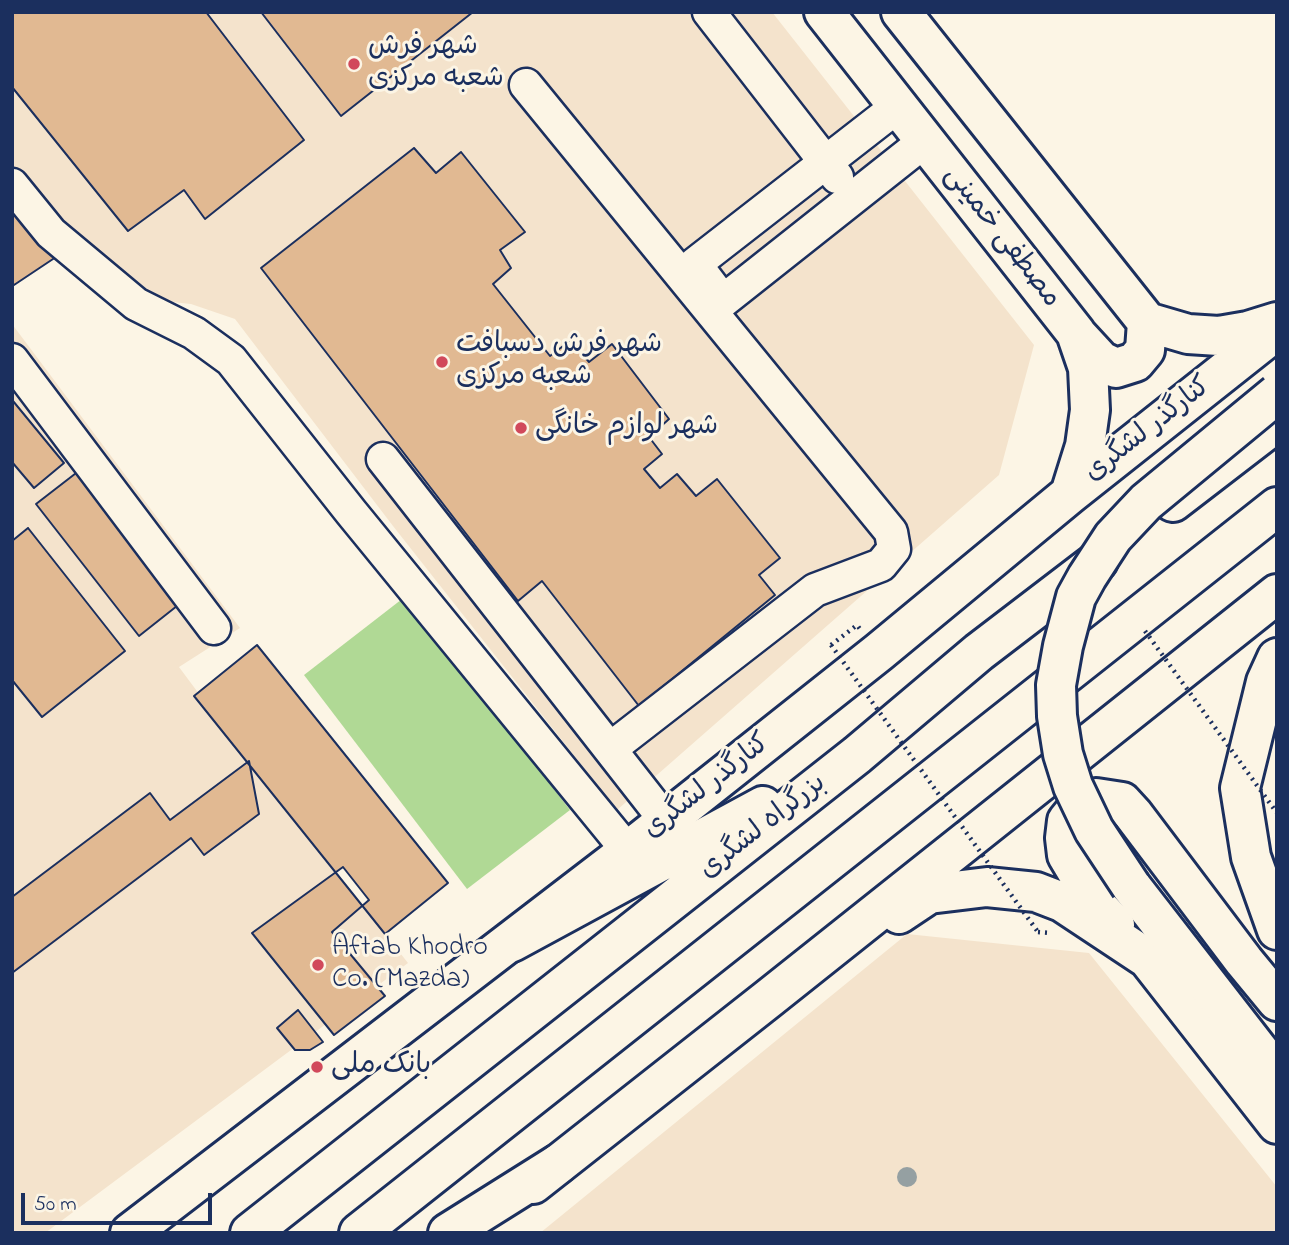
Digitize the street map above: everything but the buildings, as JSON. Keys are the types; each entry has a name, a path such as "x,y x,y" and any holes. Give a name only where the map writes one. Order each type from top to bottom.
{"main road":[{"name":"مصطفی خمینی","path":"824,12 1076,333 1088,368 1090,410 1085,446 1070,494"},
{"path":"901,12 1147,321 1188,334 1219,336 1277,322"},
{"path":"1076,333 1101,361 1116,368 1135,362 1145,351 1147,321"},
{"name":"کنارگذر لشگری","path":"130,1233 628,851 1277,330"},
{"path":"1277,394 1146,502 1114,537 1076,597 1056,685 1057,716 1063,754 1073,786 1094,830 1132,886 1277,1074"},
{"name":"بزرگراه لشگری","path":"250,1233 857,755 979,652 1277,422"},
{"path":"359,1233 1277,507"},
{"path":"471,1233 1277,594"},
{"path":"1277,658 1266,682 1240,788 1251,857 1277,930"},
{"path":"512,942 857,755"},
{"path":"1277,1001 1122,802 1096,798 1080,806 1067,821 1066,855 1098,907 1148,959 1277,1124"},
{"path":"768,999 929,894 962,889 987,887 1036,892 1083,914 1148,959"},
{"path":"448,1233 558,1164"}],"lane":[{"path":"709,12 853,198"},
{"path":"526,85 891,532 894,549 881,565 815,590 610,749"},
{"path":"898,106 695,264 723,300 925,141"},
{"path":"12,184 51,233 136,304 194,333 231,360 351,512 628,851"},
{"path":"12,360 214,628"},
{"path":"383,459 666,821"}],"path":[{"path":"857,625 831,645 1038,932"},
{"path":"1145,631 1277,813"}],"shaded area":[{"path":"12,12 772,12 1034,345 999,475 617,810 393,526 235,319 191,304 162,301 38,202 12,170"},
{"path":"12,324 240,628 179,667 249,761 408,963 45,1233 12,1233"},
{"path":"907,934 1089,953 1277,1187 1277,1233 540,1233"}],"green space":[{"path":"406,596 570,810 467,889 304,675"}],"place":[{"name":"شهر فرش شعبه مرکزی","path":"354,64"},
{"name":"شهر فرش دسبافت شعبه مرکزی","path":"442,362"},
{"name":"شهر لوازم خانگی","path":"521,428"},
{"name":"Aftab Khodro Co. (Mazda)","path":"318,965"},
{"name":"بانک ملی","path":"317,1067"}]}
